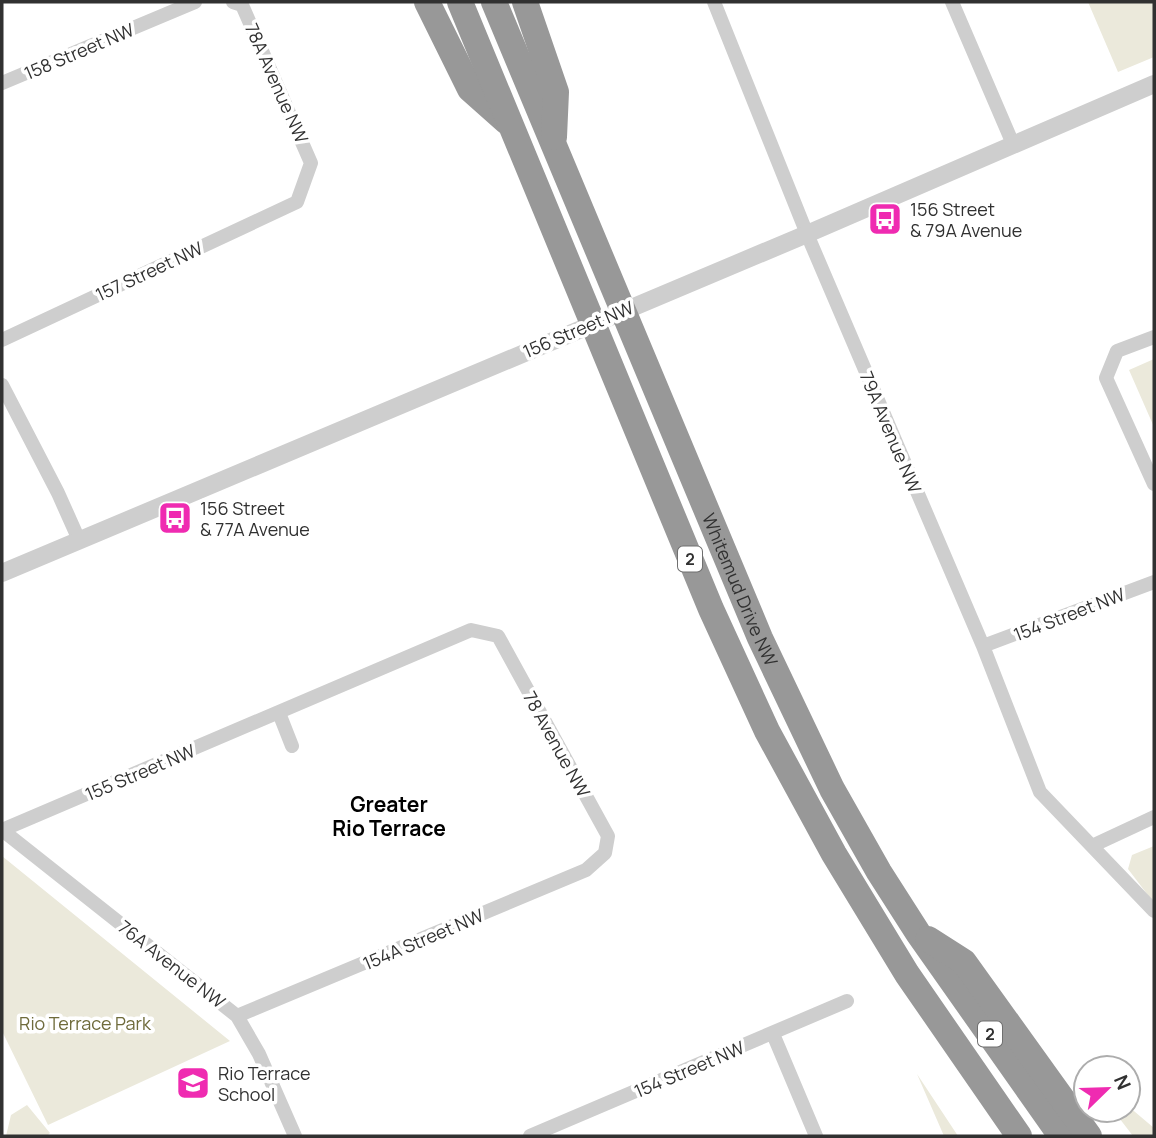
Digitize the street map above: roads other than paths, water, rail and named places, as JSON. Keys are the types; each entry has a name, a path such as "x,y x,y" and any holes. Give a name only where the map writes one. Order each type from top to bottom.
{"highway":[{"path":"427,2 470,89 510,124"},
{"name":"Whitemud Drive NW","path":"460,2 711,609 767,731 834,854 907,974 1019,1136"},
{"name":"Whitemud Drive NW","path":"494,2 701,489 760,638 832,789 879,872 918,933 1062,1136"},
{"path":"525,2 556,92 554,146"},
{"path":"918,933 964,962 1089,1136"}],"street":[{"name":"158 Street NW","path":"2,83 195,2"},
{"name":"79A Avenue NW","path":"714,2 807,234 983,646 1040,792 1094,845 1154,911"},
{"path":"952,2 1013,144"},
{"name":"78A Avenue NW","path":"237,3 311,163 297,202"},
{"name":"156 Street NW","path":"2,573 807,234 1154,84"},
{"name":"157 Street NW","path":"2,340 297,202"},
{"path":"1154,337 1117,351 1106,378 1154,484"},
{"path":"2,385 58,493 79,540"},
{"name":"154 Street NW","path":"983,646 1154,582"},
{"name":"155 Street NW","path":"2,830 471,630 498,636"},
{"name":"78 Avenue NW","path":"498,636 608,836 605,853"},
{"path":"279,713 292,746"},
{"path":"1094,845 1154,817"},
{"name":"76A Avenue NW","path":"2,830 237,1017 259,1054 295,1136"},
{"name":"154A Street NW","path":"237,1017 586,870 605,853"},
{"name":"154 Street NW","path":"530,1136 847,1001"},
{"path":"773,1034 816,1136"}],"place":[{"name":"156 Street & 79A Avenue","path":"885,219"},
{"name":"156 Street & 77A Avenue","path":"175,518"},
{"name":"Rio Terrace School","path":"193,1083"}],"district":[{"name":"Greater Rio Terrace","path":"389,816"}],"park label":[{"name":"Rio Terrace Park","path":"85,1023"}]}
